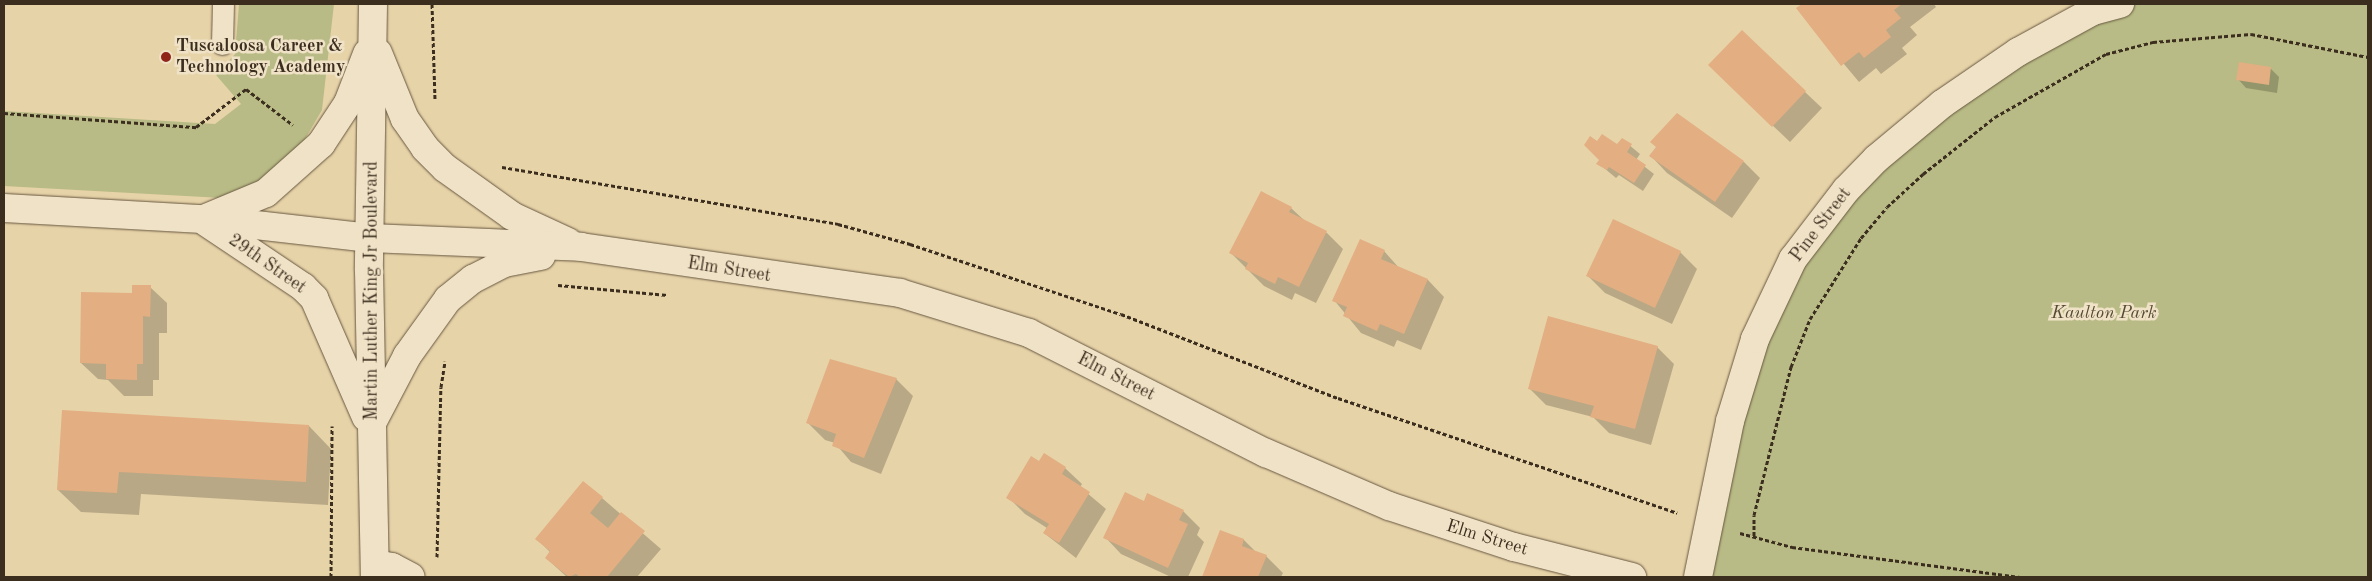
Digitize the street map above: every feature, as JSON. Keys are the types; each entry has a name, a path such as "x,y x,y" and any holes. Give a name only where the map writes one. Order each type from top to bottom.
{"street":[{"name":"Martin Luther King Jr Boulevard","path":"373,4 370,426 374,571"},
{"name":"Pine Street","path":"1698,577 1730,421 1755,339 1793,259 1846,190 1908,131 2018,52 2091,8 2120,4"},
{"path":"203,219 266,193 320,144 348,103 373,39"},
{"name":"Elm Street","path":"373,39 405,119 431,155 512,216 581,247"},
{"name":"29th Street","path":"4,208 203,219 370,238"},
{"name":"29th Street","path":"203,219 303,287 314,298 370,426"},
{"name":"Elm Street","path":"370,238 581,247 900,293 1020,330 1266,453 1389,506 1514,547 1632,577"},
{"path":"370,426 407,356 448,299 474,279 504,263 581,247"},
{"path":"374,571 392,567 411,577"}],"lane":[{"path":"222,44 223,4"}],"path":[{"path":"1754,536 1754,515 1791,367 1810,319 1861,238 1887,207 1923,174 1995,117 2106,54 2153,42 2251,34 2368,57"},
{"path":"4,113 196,127 246,89 300,130"},
{"path":"551,284 676,296"},
{"path":"437,559 441,387 448,352"},
{"path":"331,577 332,419"},
{"path":"1708,524 1792,547 2020,577"}],"green space":[{"path":"239,4 334,4 322,110 292,161 261,183 222,198 4,186 4,111 215,124 241,104 216,75 235,54"},
{"name":"Kaulton Park","path":"2120,4 2368,4 2368,577 1698,577 1772,298 1908,131"}],"building":[{"path":"1802,4 1902,4 1894,10 1901,18 1886,30 1891,37 1864,58 1859,52 1841,66 1796,8"},
{"path":"1742,30 1806,91 1772,127 1708,65"},
{"path":"2239,62 2271,67 2269,85 2236,80"},
{"path":"1677,113 1744,161 1715,202 1649,156 1656,147 1650,142"},
{"path":"1602,134 1617,144 1622,138 1632,144 1627,152 1646,165 1634,183 1609,167 1607,170 1596,164 1599,160 1584,145 1590,136 1597,141"},
{"path":"1261,191 1292,207 1289,212 1327,231 1299,287 1278,277 1275,284 1245,269 1248,263 1229,253"},
{"path":"1613,219 1681,251 1655,308 1586,276"},
{"path":"1360,239 1385,250 1381,259 1428,279 1404,334 1380,324 1377,331 1343,316 1347,307 1332,301"},
{"path":"132,285 151,285 150,317 143,316 143,364 137,364 137,380 106,379 106,364 80,363 81,292 132,293"},
{"path":"1548,316 1658,346 1635,429 1590,417 1594,406 1528,389"},
{"path":"830,359 897,378 864,458 832,446 836,434 806,423"},
{"path":"62,410 309,425 306,482 119,472 117,493 57,490"},
{"path":"1044,453 1066,467 1062,474 1090,492 1059,543 1043,533 1049,524 1006,498 1031,456 1039,461"},
{"path":"583,481 603,497 590,513 608,528 621,512 645,531 607,577 580,577 576,574 569,577 545,558 550,551 535,539"},
{"path":"1125,492 1144,501 1147,493 1184,510 1179,520 1188,524 1168,568 1103,538"},
{"path":"1220,530 1244,539 1242,546 1267,555 1258,577 1202,577"}],"place":[{"name":"Tuscaloosa Career & Technology Academy","path":"166,57"}]}
